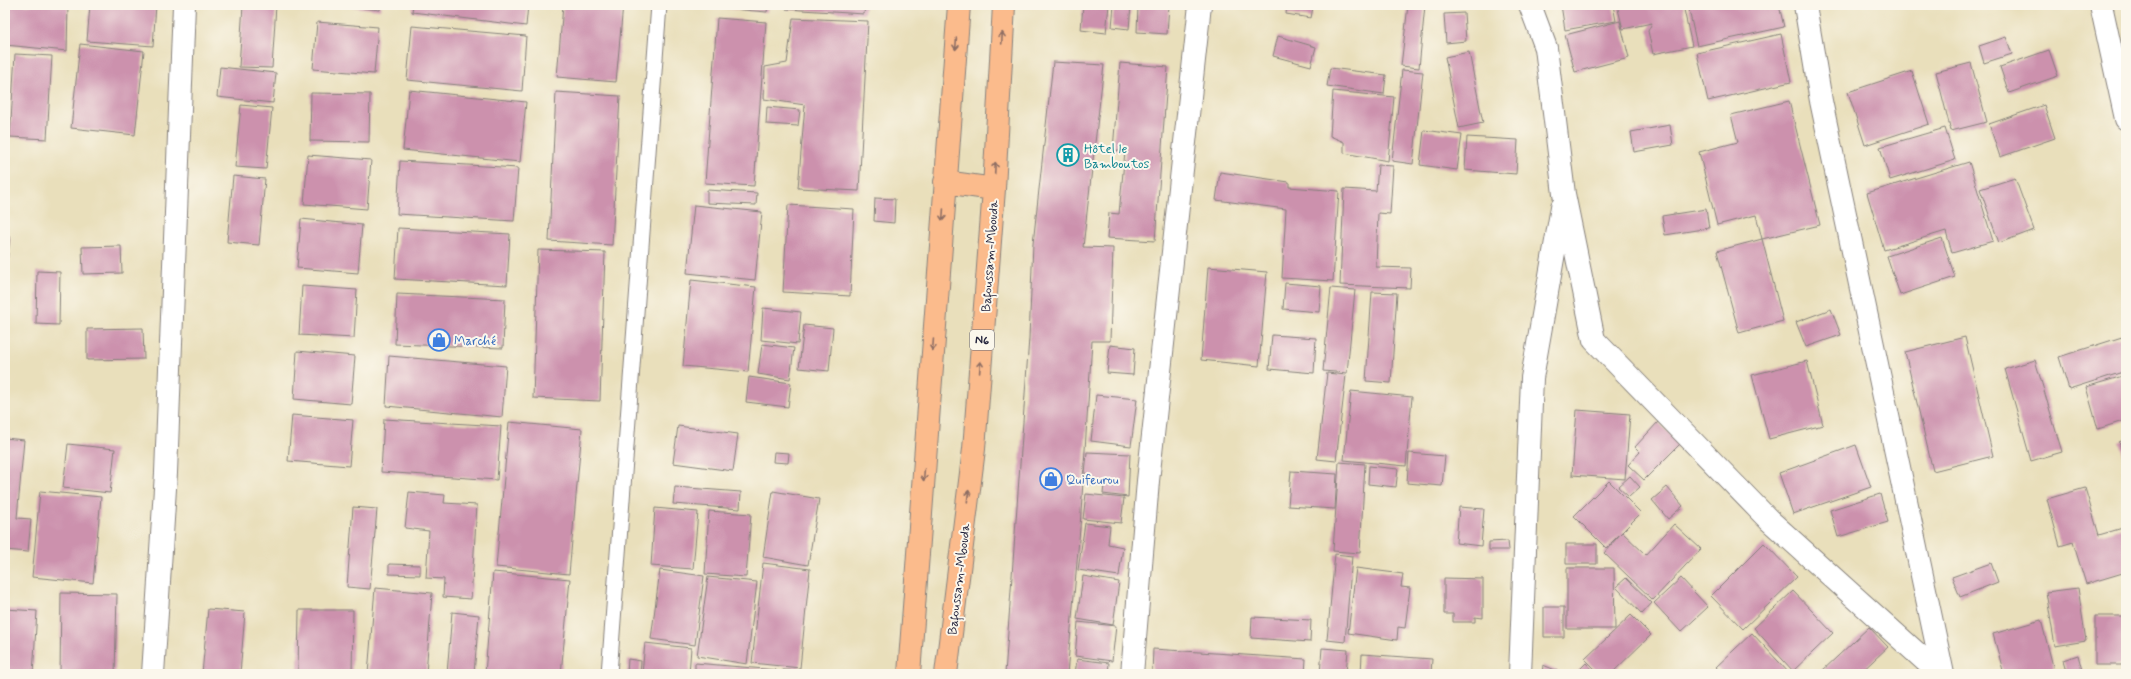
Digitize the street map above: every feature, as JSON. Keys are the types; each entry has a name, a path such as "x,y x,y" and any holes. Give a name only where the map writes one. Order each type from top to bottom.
{"highway":[{"path":"909,674 959,5"},
{"name":"Bafoussam-Mbouda","path":"946,674 974,449 994,189 1004,5"},
{"path":"945,182 994,189"}],"street":[{"path":"153,674 166,473 184,5"},
{"path":"1132,674 1149,473 1200,5"},
{"path":"1530,5 1546,48 1564,194 1594,340 1769,520 1942,674"},
{"path":"1805,5 1821,100 1942,674"},
{"path":"2101,5 2126,119"},
{"path":"1520,674 1532,378 1564,194"}],"lane":[{"path":"609,674 659,5"}],"building":[{"path":"5,5 68,5 67,51 5,45"},
{"path":"90,5 156,5 153,46 87,41"},
{"path":"243,5 276,5 272,68 239,67"},
{"path":"336,5 381,5 380,10"},
{"path":"413,5 528,5 526,26 412,12"},
{"path":"563,5 623,5 616,82 557,77"},
{"path":"719,5 768,5 767,12 719,8"},
{"path":"787,5 865,5 864,14 786,9"},
{"path":"1083,5 1109,5 1106,33 1081,30"},
{"path":"1114,5 1131,5 1129,29 1112,27"},
{"path":"1138,5 1169,5 1167,34 1137,32"},
{"path":"1287,5 1313,7 1311,18 1286,14"},
{"path":"1408,5 1425,5 1419,68 1401,66"},
{"path":"1561,5 1613,5 1616,21 1565,30"},
{"path":"1617,5 1683,5 1692,46 1653,54 1648,31 1652,23 1623,29"},
{"path":"1688,5 1779,5 1784,27 1697,46"},
{"path":"1464,13 1466,41 1446,43 1444,14"},
{"path":"717,18 766,22 754,186 705,183"},
{"path":"793,18 868,21 859,191 798,188 805,105 764,99 765,67 787,63"},
{"path":"1620,21 1629,58 1575,72 1565,35"},
{"path":"317,22 378,27 374,74 313,69"},
{"path":"412,26 526,36 522,91 407,80"},
{"path":"1781,34 1791,82 1708,101 1697,53"},
{"path":"1278,36 1316,47 1311,66 1273,56"},
{"path":"2006,37 2012,54 1984,63 1979,46"},
{"path":"80,44 144,51 135,135 71,128"},
{"path":"2049,50 2058,76 2009,93 2000,67"},
{"path":"1469,52 1483,123 1459,128 1445,57"},
{"path":"15,54 52,56 47,139 10,137"},
{"path":"1053,62 1104,65 1083,247 1113,248 1110,341 1092,341 1080,528 1067,674 1005,674 1029,338 1033,244"},
{"path":"1120,63 1168,67 1155,241 1107,238 1109,213 1119,214 1125,151 1113,150"},
{"path":"1971,63 1987,122 1951,131 1936,72"},
{"path":"220,67 276,73 273,103 217,97"},
{"path":"1330,68 1386,75 1384,94 1327,86"},
{"path":"1402,70 1423,72 1413,164 1392,161"},
{"path":"1912,71 1929,124 1865,145 1848,92"},
{"path":"409,90 526,102 520,162 403,150"},
{"path":"1333,91 1394,97 1388,161 1344,153 1344,142 1330,136"},
{"path":"556,92 620,96 612,245 549,241"},
{"path":"311,93 370,94 369,142 310,141"},
{"path":"1789,101 1820,225 1762,239 1756,215 1717,225 1699,152 1738,142 1731,115"},
{"path":"241,105 272,108 266,169 235,167"},
{"path":"2044,105 2055,138 2000,157 1989,124"},
{"path":"767,107 800,110 798,126 766,124"},
{"path":"1670,125 1673,145 1634,152 1631,132"},
{"path":"1945,128 1955,160 1890,180 1880,147"},
{"path":"1424,130 1462,135 1457,170 1420,165"},
{"path":"1467,137 1518,140 1516,174 1465,170"},
{"path":"308,155 371,160 367,209 304,204"},
{"path":"400,161 518,168 514,221 397,214"},
{"path":"1969,162 1993,241 1952,253 1946,231 1884,250 1867,193"},
{"path":"1378,165 1393,166 1390,214 1378,213 1376,267 1411,268 1410,288 1340,285 1344,189 1376,191"},
{"path":"1220,172 1289,182 1289,187 1339,191 1333,281 1282,278 1286,209 1216,200"},
{"path":"233,176 265,179 259,245 227,242"},
{"path":"2015,178 2034,230 1999,243 1980,189"},
{"path":"707,190 757,193 756,205 707,203"},
{"path":"875,198 895,199 894,223 874,221"},
{"path":"694,205 762,212 755,280 687,273"},
{"path":"788,205 854,209 850,296 783,292"},
{"path":"1706,209 1709,228 1665,235 1662,216"},
{"path":"301,219 362,225 358,273 297,268"},
{"path":"398,228 510,234 507,285 395,279"},
{"path":"5,237 10,237 6,271 5,271"},
{"path":"1942,238 1955,277 1900,295 1887,256"},
{"path":"1762,239 1783,321 1739,333 1717,251"},
{"path":"121,246 122,273 83,274 82,247"},
{"path":"538,250 605,252 600,401 533,398"},
{"path":"1208,267 1267,272 1259,366 1201,360"},
{"path":"37,271 60,272 59,325 36,324"},
{"path":"691,280 756,287 748,372 683,366"},
{"path":"1285,283 1321,286 1319,312 1283,309"},
{"path":"302,286 357,290 354,338 299,335"},
{"path":"1331,288 1355,290 1347,373 1323,371"},
{"path":"1372,292 1397,293 1391,383 1366,381"},
{"path":"397,294 505,299 503,348 395,344"},
{"path":"763,308 801,312 798,344 761,340"},
{"path":"1831,309 1841,335 1806,347 1796,322"},
{"path":"804,325 833,328 829,371 799,368"},
{"path":"143,328 144,359 87,360 87,329"},
{"path":"1272,335 1316,338 1314,373 1269,369"},
{"path":"1965,337 1993,456 1933,471 1905,352"},
{"path":"2122,337 2126,351 2126,371 2069,389 2059,357"},
{"path":"762,344 794,348 790,379 758,374"},
{"path":"1110,345 1135,348 1133,375 1107,373"},
{"path":"297,351 355,356 351,404 294,399"},
{"path":"389,356 506,366 502,417 386,406"},
{"path":"2035,360 2062,452 2031,461 2005,369"},
{"path":"1807,361 1823,425 1769,439 1752,375"},
{"path":"1327,373 1346,375 1336,461 1317,459"},
{"path":"2126,375 2126,420 2098,429 2086,387"},
{"path":"749,377 791,383 788,407 746,402"},
{"path":"1351,391 1412,397 1406,466 1344,460"},
{"path":"1096,395 1137,399 1131,446 1091,441"},
{"path":"1577,410 1630,414 1625,479 1572,475"},
{"path":"292,415 353,420 349,466 288,461"},
{"path":"384,419 501,426 497,480 381,472"},
{"path":"509,422 582,429 569,574 496,567"},
{"path":"1658,422 1680,444 1644,480 1628,465 1640,452 1635,447"},
{"path":"678,426 738,434 733,471 673,463"},
{"path":"5,438 24,440 17,518 31,519 28,552 5,550"},
{"path":"2126,439 2126,463 2119,442"},
{"path":"68,444 115,449 110,493 63,488"},
{"path":"1856,445 1871,487 1793,514 1779,473"},
{"path":"774,452 789,453 788,463 773,462"},
{"path":"1087,452 1130,454 1128,497 1103,494 1104,485 1084,484"},
{"path":"1409,453 1445,456 1442,486 1407,483"},
{"path":"1339,462 1365,464 1360,553 1333,551"},
{"path":"1369,466 1398,469 1396,487 1368,484"},
{"path":"1291,471 1337,474 1335,509 1288,506"},
{"path":"1630,476 1640,487 1629,497 1618,487"},
{"path":"1609,481 1641,513 1606,548 1574,516"},
{"path":"675,487 741,492 740,509 673,504"},
{"path":"1667,487 1683,506 1668,519 1652,500"},
{"path":"2085,488 2099,535 2126,527 2126,572 2086,584 2073,542 2060,546 2047,499"},
{"path":"40,491 101,497 93,583 32,577"},
{"path":"773,491 819,499 808,565 763,557"},
{"path":"409,492 445,495 444,503 477,505 471,599 443,597 444,579 426,578 429,531 405,528"},
{"path":"1086,494 1124,498 1121,523 1083,519"},
{"path":"1880,494 1888,522 1838,537 1830,510"},
{"path":"353,507 377,509 370,589 347,587"},
{"path":"1459,507 1484,509 1481,546 1456,543"},
{"path":"655,508 698,512 693,569 651,566"},
{"path":"709,511 751,514 746,577 705,574"},
{"path":"1085,523 1110,526 1108,544 1123,547 1119,576 1078,570"},
{"path":"1674,524 1701,549 1653,600 1604,553 1622,532 1646,555"},
{"path":"1508,541 1509,550 1489,550 1489,542"},
{"path":"1764,543 1797,577 1743,629 1711,596"},
{"path":"1566,544 1597,544 1597,564 1566,564"},
{"path":"1335,554 1352,556 1345,642 1327,640"},
{"path":"763,563 810,569 800,668 752,663"},
{"path":"1991,563 1998,582 1960,597 1952,577"},
{"path":"389,564 420,565 420,575 389,574"},
{"path":"1356,568 1403,574 1401,587 1410,588 1405,628 1398,627 1397,640 1348,633"},
{"path":"1567,568 1614,568 1615,629 1567,629"},
{"path":"660,570 704,576 695,645 651,639"},
{"path":"493,572 570,579 561,674 485,674"},
{"path":"1083,576 1119,582 1113,625 1077,619"},
{"path":"708,577 757,582 747,664 697,656"},
{"path":"1444,578 1483,579 1483,618 1475,617 1475,622 1453,622 1453,614 1444,614"},
{"path":"1626,578 1652,603 1642,614 1616,587"},
{"path":"1681,578 1708,607 1681,632 1654,603"},
{"path":"375,588 432,593 426,674 368,674"},
{"path":"2078,588 2086,641 2055,646 2046,592"},
{"path":"1793,591 1833,633 1793,671 1754,628"},
{"path":"61,593 117,594 115,674 60,674"},
{"path":"1544,607 1564,607 1564,637 1544,637"},
{"path":"5,609 37,611 33,674 5,674"},
{"path":"208,609 245,612 240,674 202,674"},
{"path":"299,610 353,610 352,674 298,674"},
{"path":"452,612 479,615 474,674 447,674"},
{"path":"1631,615 1651,635 1611,674 1600,674 1585,659"},
{"path":"2095,616 2126,616 2126,665 2095,665"},
{"path":"1252,617 1311,620 1310,642 1251,638"},
{"path":"2041,620 2055,674 2004,674 1993,634"},
{"path":"1078,622 1116,626 1112,661 1075,656"},
{"path":"1869,627 1888,647 1859,674 1825,674 1822,671"},
{"path":"1752,633 1790,674 1723,674 1716,667"},
{"path":"645,643 691,648 689,674 642,674"},
{"path":"1322,648 1348,650 1346,674 1320,674"},
{"path":"1153,649 1306,659 1305,674 1152,674"},
{"path":"1362,654 1432,659 1431,674 1361,674"},
{"path":"2078,655 2083,674 2067,674 2063,660"},
{"path":"628,659 641,661 640,674 627,674"},
{"path":"1077,659 1109,663 1108,674 1075,674"},
{"path":"695,663 776,670 776,674 695,674"},
{"path":"1586,663 1596,674 1575,674"},
{"path":"1543,665 1565,674 1542,674"},
{"path":"783,670 817,673 817,674 782,674"}],"place":[{"name":"Hôtel le Bamboutos","path":"1068,155"},
{"name":"Marché","path":"439,340"},
{"name":"Quifeurou","path":"1051,479"}]}
